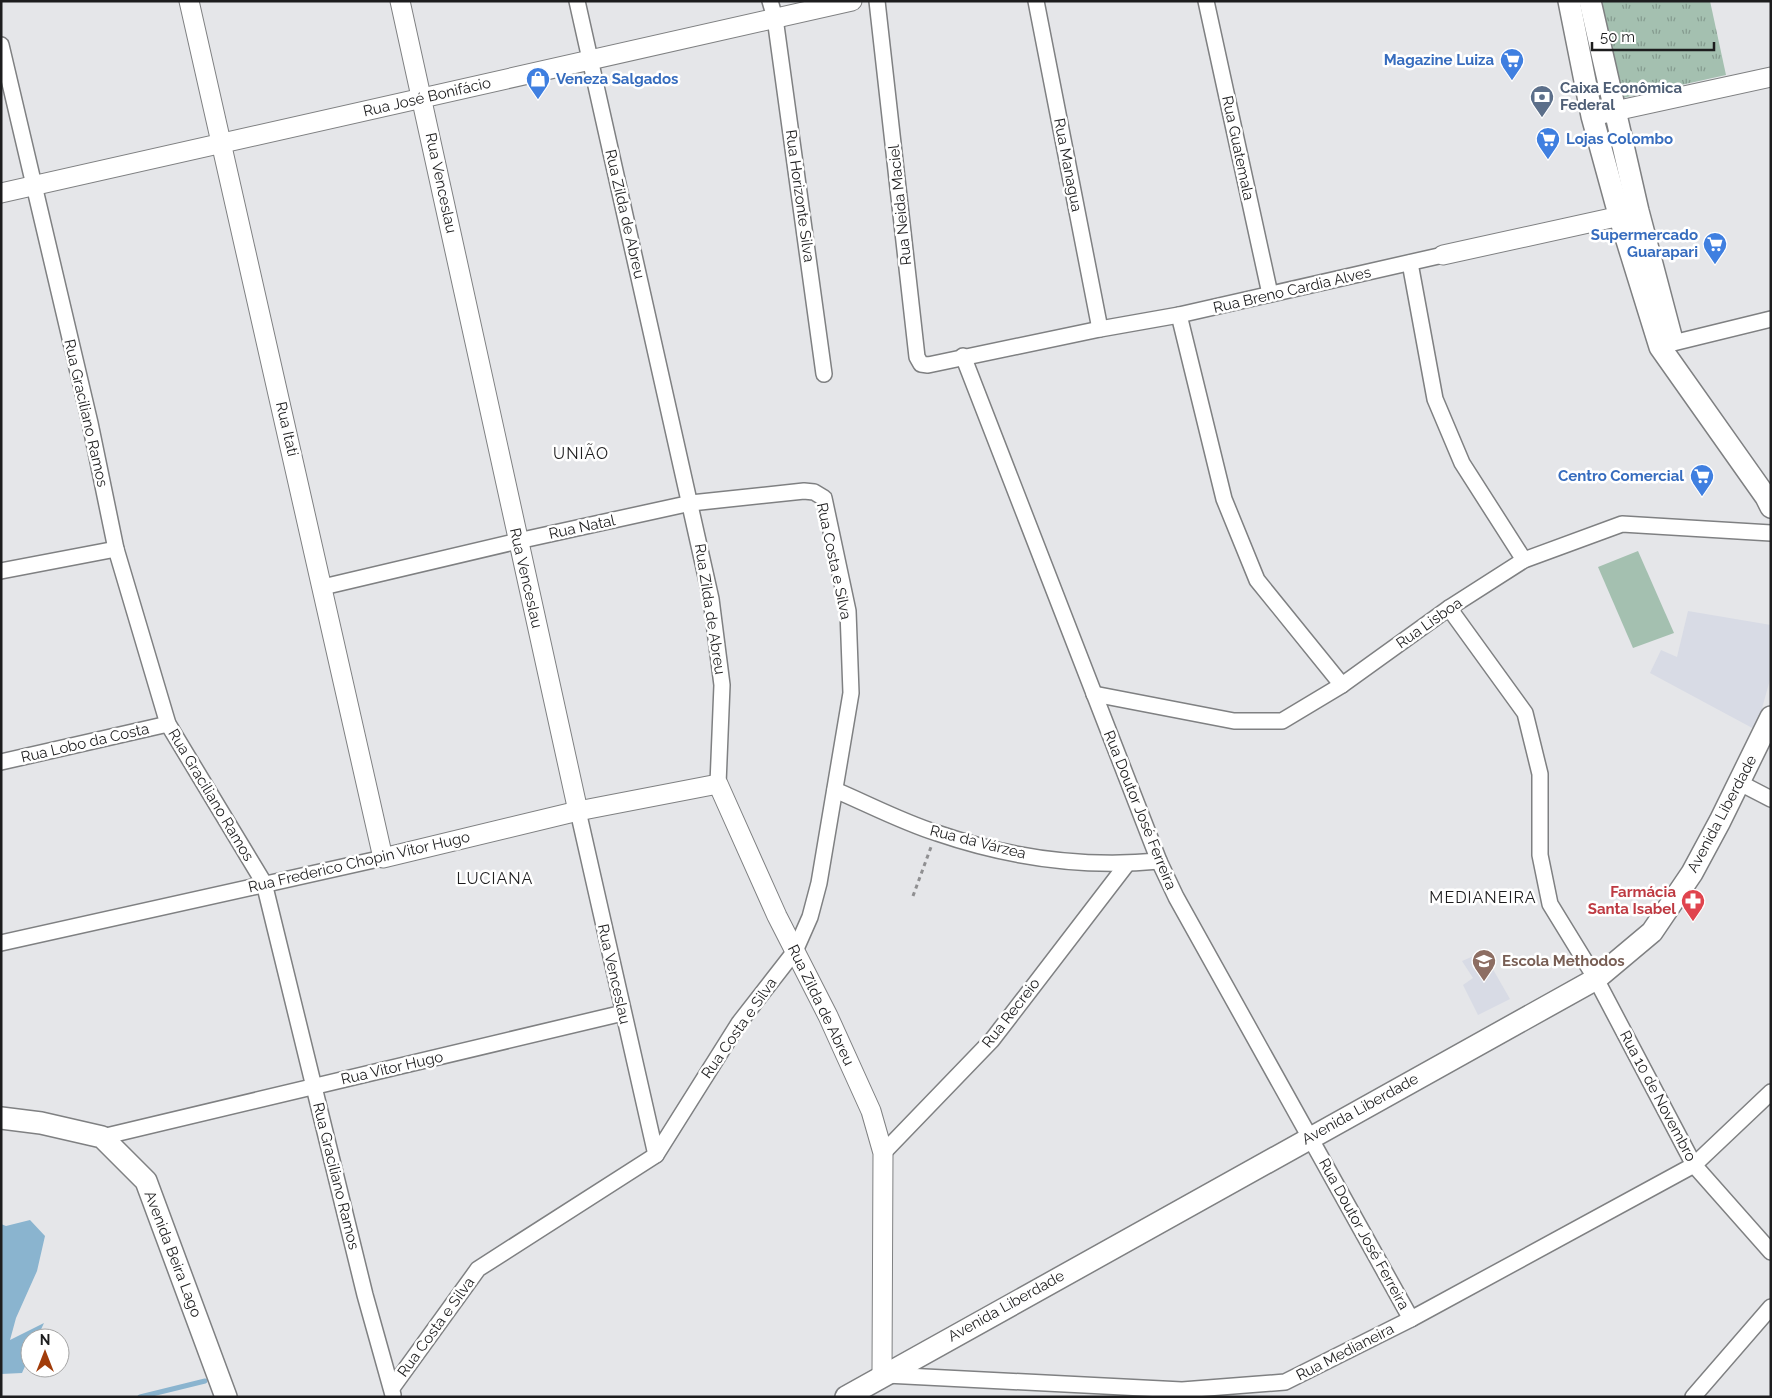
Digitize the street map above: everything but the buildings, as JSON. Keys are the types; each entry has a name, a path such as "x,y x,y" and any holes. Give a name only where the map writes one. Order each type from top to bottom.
{"main road":[{"path":"1569,1 1592,116 1629,214 1673,343 1684,382"},
{"path":"1590,1 1615,112 1629,214 1660,347 1766,497 1771,507"},
{"name":"Avenida Liberdade","path":"846,1397 882,1375 1310,1136 1596,979 1652,932 1692,873 1740,783 1771,717"},
{"path":"1,1118 41,1123 102,1137"},
{"name":"Avenida Beira Lago","path":"102,1137 146,1182 226,1397"}],"street":[{"name":"Rua Itati","path":"189,1 383,858"},
{"name":"Rua Venceslau","path":"400,1 518,541 656,1155"},
{"name":"Rua Zilda de Abreu","path":"576,1 691,503 711,599 722,685 718,784 871,1111 883,1153 882,1375"},
{"name":"Rua José Bonifácio","path":"1,193 590,60 773,10 852,1"},
{"name":"Rua Neida Maciel","path":"877,1 917,357 921,364 928,365 963,356"},
{"name":"Rua Managua","path":"1036,1 1100,329"},
{"name":"Rua Guatemala","path":"1206,1 1270,294"},
{"name":"Rua Horizonte Silva","path":"773,10 824,374"},
{"name":"Rua Graciliano Ramos","path":"1,45 90,423 116,549 168,724 264,883 365,1295 392,1392"},
{"path":"1592,116 1771,77"},
{"name":"Rua Breno Cardia Alves","path":"963,356 1179,315 1629,214"},
{"path":"1410,263 1435,399 1462,463 1524,560"},
{"path":"1179,315 1224,499 1257,580 1342,685"},
{"path":"1673,343 1771,319"},
{"name":"Rua Doutor José Ferreira","path":"963,356 1159,861 1176,897 1411,1319"},
{"name":"Rua Natal","path":"323,587 691,503 804,491 814,492"},
{"name":"Rua Costa e Silva","path":"392,1392 478,1269 656,1155 739,1023 795,951 810,917 819,883 851,693 848,610 824,498 814,492"},
{"name":"Rua Lisboa","path":"1094,694 1234,721 1282,721 1342,685 1449,608 1524,560 1622,524 1771,533"},
{"path":"1,571 116,549"},
{"name":"Rua 10 de Novembro","path":"1449,608 1525,713 1540,774 1540,855 1550,904 1596,979 1694,1165 1771,1252"},
{"name":"Rua Lobo da Costa","path":"1,762 168,724"},
{"path":"1740,783 1771,799"},
{"name":"Rua Frederico Chopin Vitor Hugo","path":"1,943 383,858 578,810 718,784"},
{"name":"Rua da Várzea","path":"834,790 936,833 1010,853 1099,864 1159,861"},
{"name":"Rua Recreio","path":"883,1153 992,1040 1127,864"},
{"name":"Rua Vitor Hugo","path":"102,1137 623,1014"},
{"name":"Rua Medianeira","path":"882,1375 1182,1390 1285,1382 1411,1319 1694,1165 1771,1092"},
{"path":"1693,1397 1771,1306"}],"path":[{"path":"912,896 936,833"}],"shaded area":[{"path":"1688,611 1771,625 1771,676 1756,730 1650,673 1661,650 1677,657"},
{"name":"Escola Methodos","path":"1483,952 1510,999 1478,1015 1463,985 1473,978 1462,961"}],"green space":[{"path":"1602,1 1710,1 1726,75 1618,99"},
{"path":"1638,551 1674,633 1633,648 1598,567"}],"water":[{"path":"30,1220 45,1236 37,1271 16,1318 10,1340 20,1335 20,1373 1,1374 1,1224 6,1226"},
{"path":"44,1323 42,1328 34,1328"}],"waterway":[{"path":"140,1397 205,1381"}],"place":[{"name":"Magazine Luiza","path":"1512,81"},
{"name":"Veneza Salgados","path":"538,100"},
{"name":"Caixa Econômica Federal","path":"1542,118"},
{"name":"Lojas Colombo","path":"1548,160"},
{"name":"Supermercado Guarapari","path":"1715,265"},
{"name":"Centro Comercial","path":"1702,497"},
{"name":"Farmácia Santa Isabel","path":"1693,922"},
{"name":"Escola Methodos","path":"1484,982"}],"district":[{"name":"UNIÃO","path":"581,453"},
{"name":"LUCIANA","path":"495,878"},
{"name":"MEDIANEIRA","path":"1483,897"}]}
